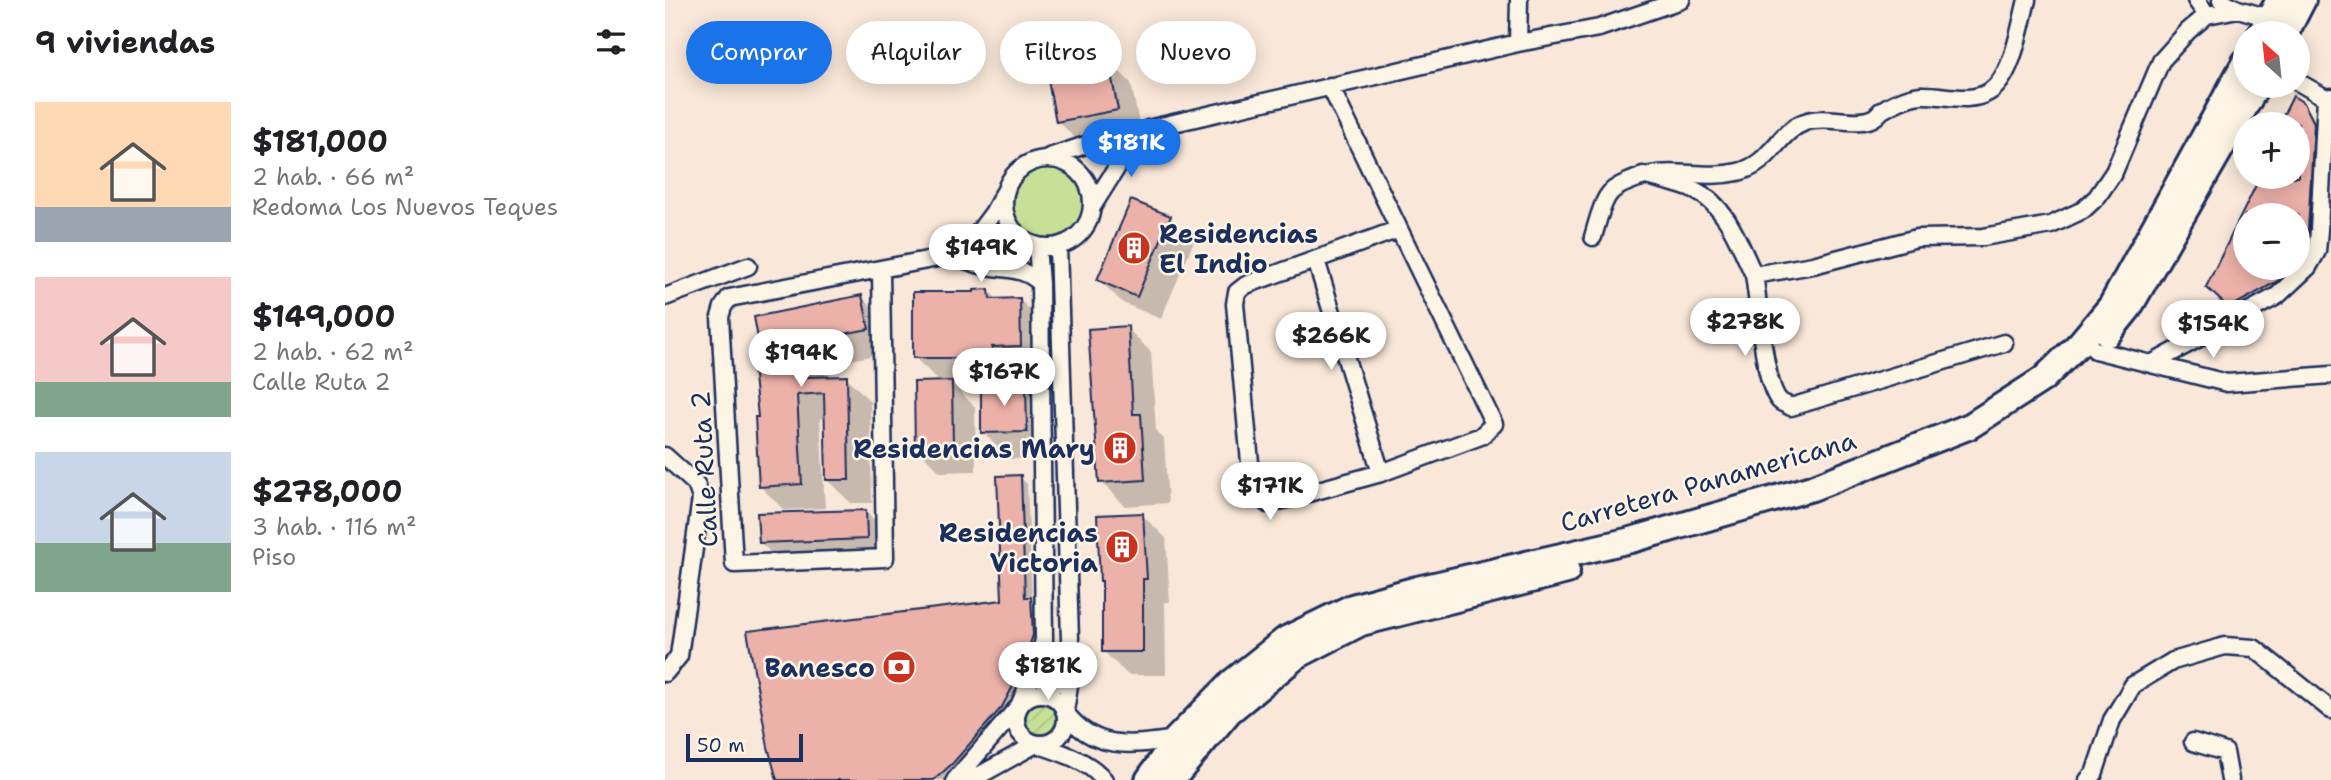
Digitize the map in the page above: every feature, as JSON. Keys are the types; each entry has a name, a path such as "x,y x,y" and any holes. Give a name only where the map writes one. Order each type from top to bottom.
{"main road":[{"path":"2274,21 2303,0"},
{"name":"Carretera Panamericana","path":"1148,780 1176,739 1232,682 1286,639 1352,607 1417,589 1631,540 1799,491 1970,426 2043,379 2080,343 2111,306 2233,84"},
{"name":"Carretera Panamericana","path":"1173,780 1229,712 1297,656 1361,623 1634,555 1817,501 1976,437 2051,394 2095,350 2129,308 2250,98"}],"street":[{"path":"1518,43 1519,0"},
{"path":"1593,237 1608,194 1643,175 1668,172 1738,172 1766,159 1787,132 1804,122 1873,118 1883,109 1920,95 1974,97 1989,92 2004,77 2027,0"},
{"path":"2196,0 2207,15"},
{"path":"2221,0 2238,9 2274,21"},
{"path":"1040,283 1034,277 1011,268 979,264 954,256 993,213 1020,169 1032,162 1111,136 1144,132 1518,43 1599,28 1678,1"},
{"path":"1754,275 1813,265 1917,238 1983,237 2051,225 2083,211 2097,197 2114,172 2161,61 2188,31 2207,15 2238,9"},
{"path":"1330,86 1399,229 1493,424 1481,436 1381,473 1268,504 1254,491 1235,304 1237,292 1246,285 1399,229"},
{"path":"2151,363 2277,296 2308,267 2317,251 2328,97 2310,88"},
{"path":"1092,207 1124,156 1144,132"},
{"path":"1011,180 1005,192 1004,206 1014,231 1037,246 1058,246 1072,240 1090,218 1091,195 1083,175 1067,163 1042,160"},
{"path":"1643,175 1696,191 1709,199 1723,214 1754,275 1763,351 1773,390 1780,402 1791,407 2004,343"},
{"path":"1037,246 1040,283 1046,623 1037,665 1016,713 1018,729 1022,736 1088,767 1104,780"},
{"path":"971,780 1036,744 1053,741 1064,729 1071,672 1058,246"},
{"name":"Calle Ruta 2","path":"881,270 885,558 733,564 720,317 723,307 729,299 954,256"},
{"path":"1316,260 1381,473"},
{"path":"665,297 748,266"},
{"path":"2095,350 2227,383 2331,375"},
{"path":"665,456 696,484 701,498 679,656 665,673"},
{"path":"2088,780 2094,774 2112,720 2133,685 2173,662 2225,646 2254,648 2331,710"},
{"path":"1037,665 1039,676 1048,684 1065,681 1071,672"},
{"path":"955,780 1019,706 1032,696 1047,695 1055,698 1087,734 1108,742 1137,744 1176,739"},
{"path":"2193,742 2225,752 2230,780"}],"green space":[{"path":"1045,159 1065,163 1080,173 1090,190 1091,200 1087,220 1074,236 1057,244 1037,246 1015,228 1008,214 1007,198 1010,183 1019,170"},
{"path":"1041,704 1047,705 1055,713 1055,725 1047,733 1041,734 1035,733 1027,725 1026,719 1027,713 1035,705"}],"building":[{"path":"1049,84 1113,84 1118,110 1056,122"},
{"path":"2292,98 2296,98 2304,103 2308,112 2285,112"},
{"path":"2310,115 2314,123 2310,203 2247,203 2254,189 2310,189"},
{"name":"Residencias El Indio","path":"1131,200 1171,216 1137,297 1097,280"},
{"path":"2233,232 2233,280 2278,280 2229,308 2206,287"},
{"path":"989,289 990,299 1020,298 1021,346 992,347 992,358 913,358 913,292 974,292"},
{"path":"862,295 869,329 802,342 805,377 847,376 849,480 826,480 824,393 797,395 802,484 759,487 755,417 758,417 753,366 763,365 754,317"},
{"path":"1128,326 1133,414 1141,414 1145,480 1099,483 1088,329"},
{"path":"952,381 953,448 915,449 914,382"},
{"path":"1026,383 1027,432 981,433 981,384"},
{"path":"1021,475 1025,597 1031,597 1033,635 1020,673 1002,707 953,763 934,780 777,780 768,747 747,631 1002,600 997,476"},
{"path":"866,510 867,539 759,543 757,513"},
{"path":"1143,513 1147,579 1143,579 1143,652 1102,652 1102,581 1097,515"}],"place":[{"name":"Residencias El Indio","path":"1134,248"},
{"name":"Residencias Mary","path":"1120,448"},
{"name":"Residencias Victoria","path":"1122,547"},
{"name":"Banesco","path":"899,667"}]}
